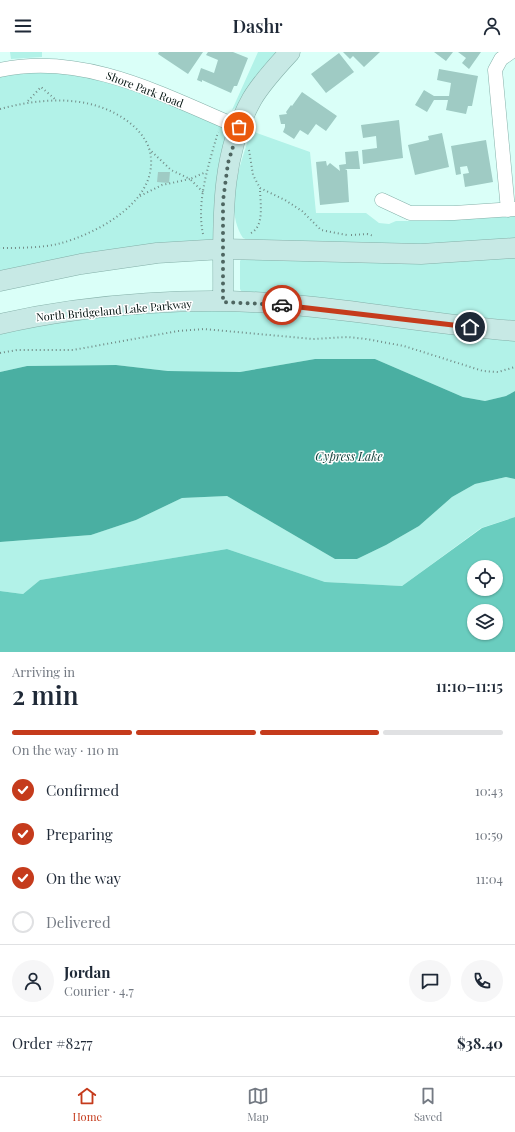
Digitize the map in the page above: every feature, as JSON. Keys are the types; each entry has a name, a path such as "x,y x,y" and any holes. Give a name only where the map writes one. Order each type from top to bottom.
{"main road":[{"path":"223,302 223,201 227,171 239,127 252,98 273,70 290,52"},
{"path":"0,281 81,264 158,253 223,249 421,254 515,248"},
{"name":"North Bridgeland Lake Parkway","path":"0,324 27,318 84,310 167,303 223,302 294,305 470,327 515,331"}],"street":[{"path":"382,200 410,213 454,213 512,209 495,70 502,59 511,52"},
{"name":"Shore Park Road","path":"0,70 10,67 51,64 86,67 124,78 239,127"}],"path":[{"path":"27,102 41,87 57,100"},
{"path":"0,109 27,102 57,100 96,106 120,116 138,131 149,149 171,170 190,179 204,192"},
{"path":"239,127 250,154 253,175 260,188 260,224 256,231 248,235"},
{"path":"139,197 149,173 149,149"},
{"path":"0,248 39,247 72,239 111,221 139,197 162,185 190,179 207,171"},
{"path":"260,188 285,200 302,211 321,230 348,236 367,234 381,238"},
{"path":"0,353 17,350 73,350 178,331 204,329 312,339 348,337 366,338 404,346 483,371 498,372 515,367"}],"shaded area":[{"path":"10,52 42,52 42,57 11,59"},
{"path":"258,52 282,52 262,72 237,107 232,110"},
{"path":"86,67 239,127 223,249 0,281 0,70"},
{"path":"251,131 310,152 316,213 366,213 379,223 389,224 396,221 434,221 515,216 515,241 425,246 250,241 243,238 237,226 234,213 234,199 239,171"},
{"path":"515,255 515,321 242,293 240,289 240,261 243,257"},
{"path":"156,310 239,310 515,335 515,391 506,396 485,401 463,397 375,359 315,359 240,372 168,371 116,365 27,366 0,372 0,330"},
{"path":"506,477 515,479 515,517 481,528 402,586 325,582 227,549 40,580 23,594 0,591 0,542 91,535 136,520 182,498 227,496 335,559 357,559 386,545 419,526 452,497 475,484"},
{"path":"515,517 515,652 0,652 0,591 23,594 40,580 227,549 325,582 402,586 482,528"}],"water":[{"name":"Cypress Lake","path":"315,359 375,359 463,397 485,401 506,396 515,391 515,479 506,477 475,484 452,497 419,526 386,545 357,559 335,559 227,496 182,498 136,520 91,535 0,542 0,372 27,366 116,365 168,371 240,372"}],"building":[{"path":"159,52 203,52 188,74 158,54"},
{"path":"208,52 233,52 248,58 237,86 234,86 231,93 202,80 202,82 197,80 201,68 214,73 218,60 206,55"},
{"path":"343,52 380,52 364,67 353,56 350,59"},
{"path":"434,52 453,52 446,61"},
{"path":"458,52 481,52 469,69 462,63 466,58"},
{"path":"339,53 354,72 326,93 311,74"},
{"path":"439,69 478,76 472,106 468,106 466,114 446,110 448,100 434,100 427,112 415,105 424,90 434,96 449,96 451,83 437,80"},
{"path":"302,92 337,116 326,131 316,124 308,135 300,130 294,139 283,132 285,124 281,124 279,115 287,114 286,112"},
{"path":"399,120 403,158 363,164 362,150 377,148 376,136 363,138 361,125"},
{"path":"442,133 449,167 415,175 408,145 429,140 428,136"},
{"path":"486,140 493,182 465,187 463,174 469,173 467,166 460,167 461,174 456,175 451,146"},
{"path":"358,151 360,169 345,169 347,170 349,202 320,205 316,162 326,161 327,166 330,163 340,171 339,165 346,164 345,152"},
{"path":"158,172 170,172 169,183 157,182"}],"way so far":[{"path":"239,127 228,163 223,201 223,302 282,305"}],"route":[{"path":"282,305 294,305 470,327"}]}
